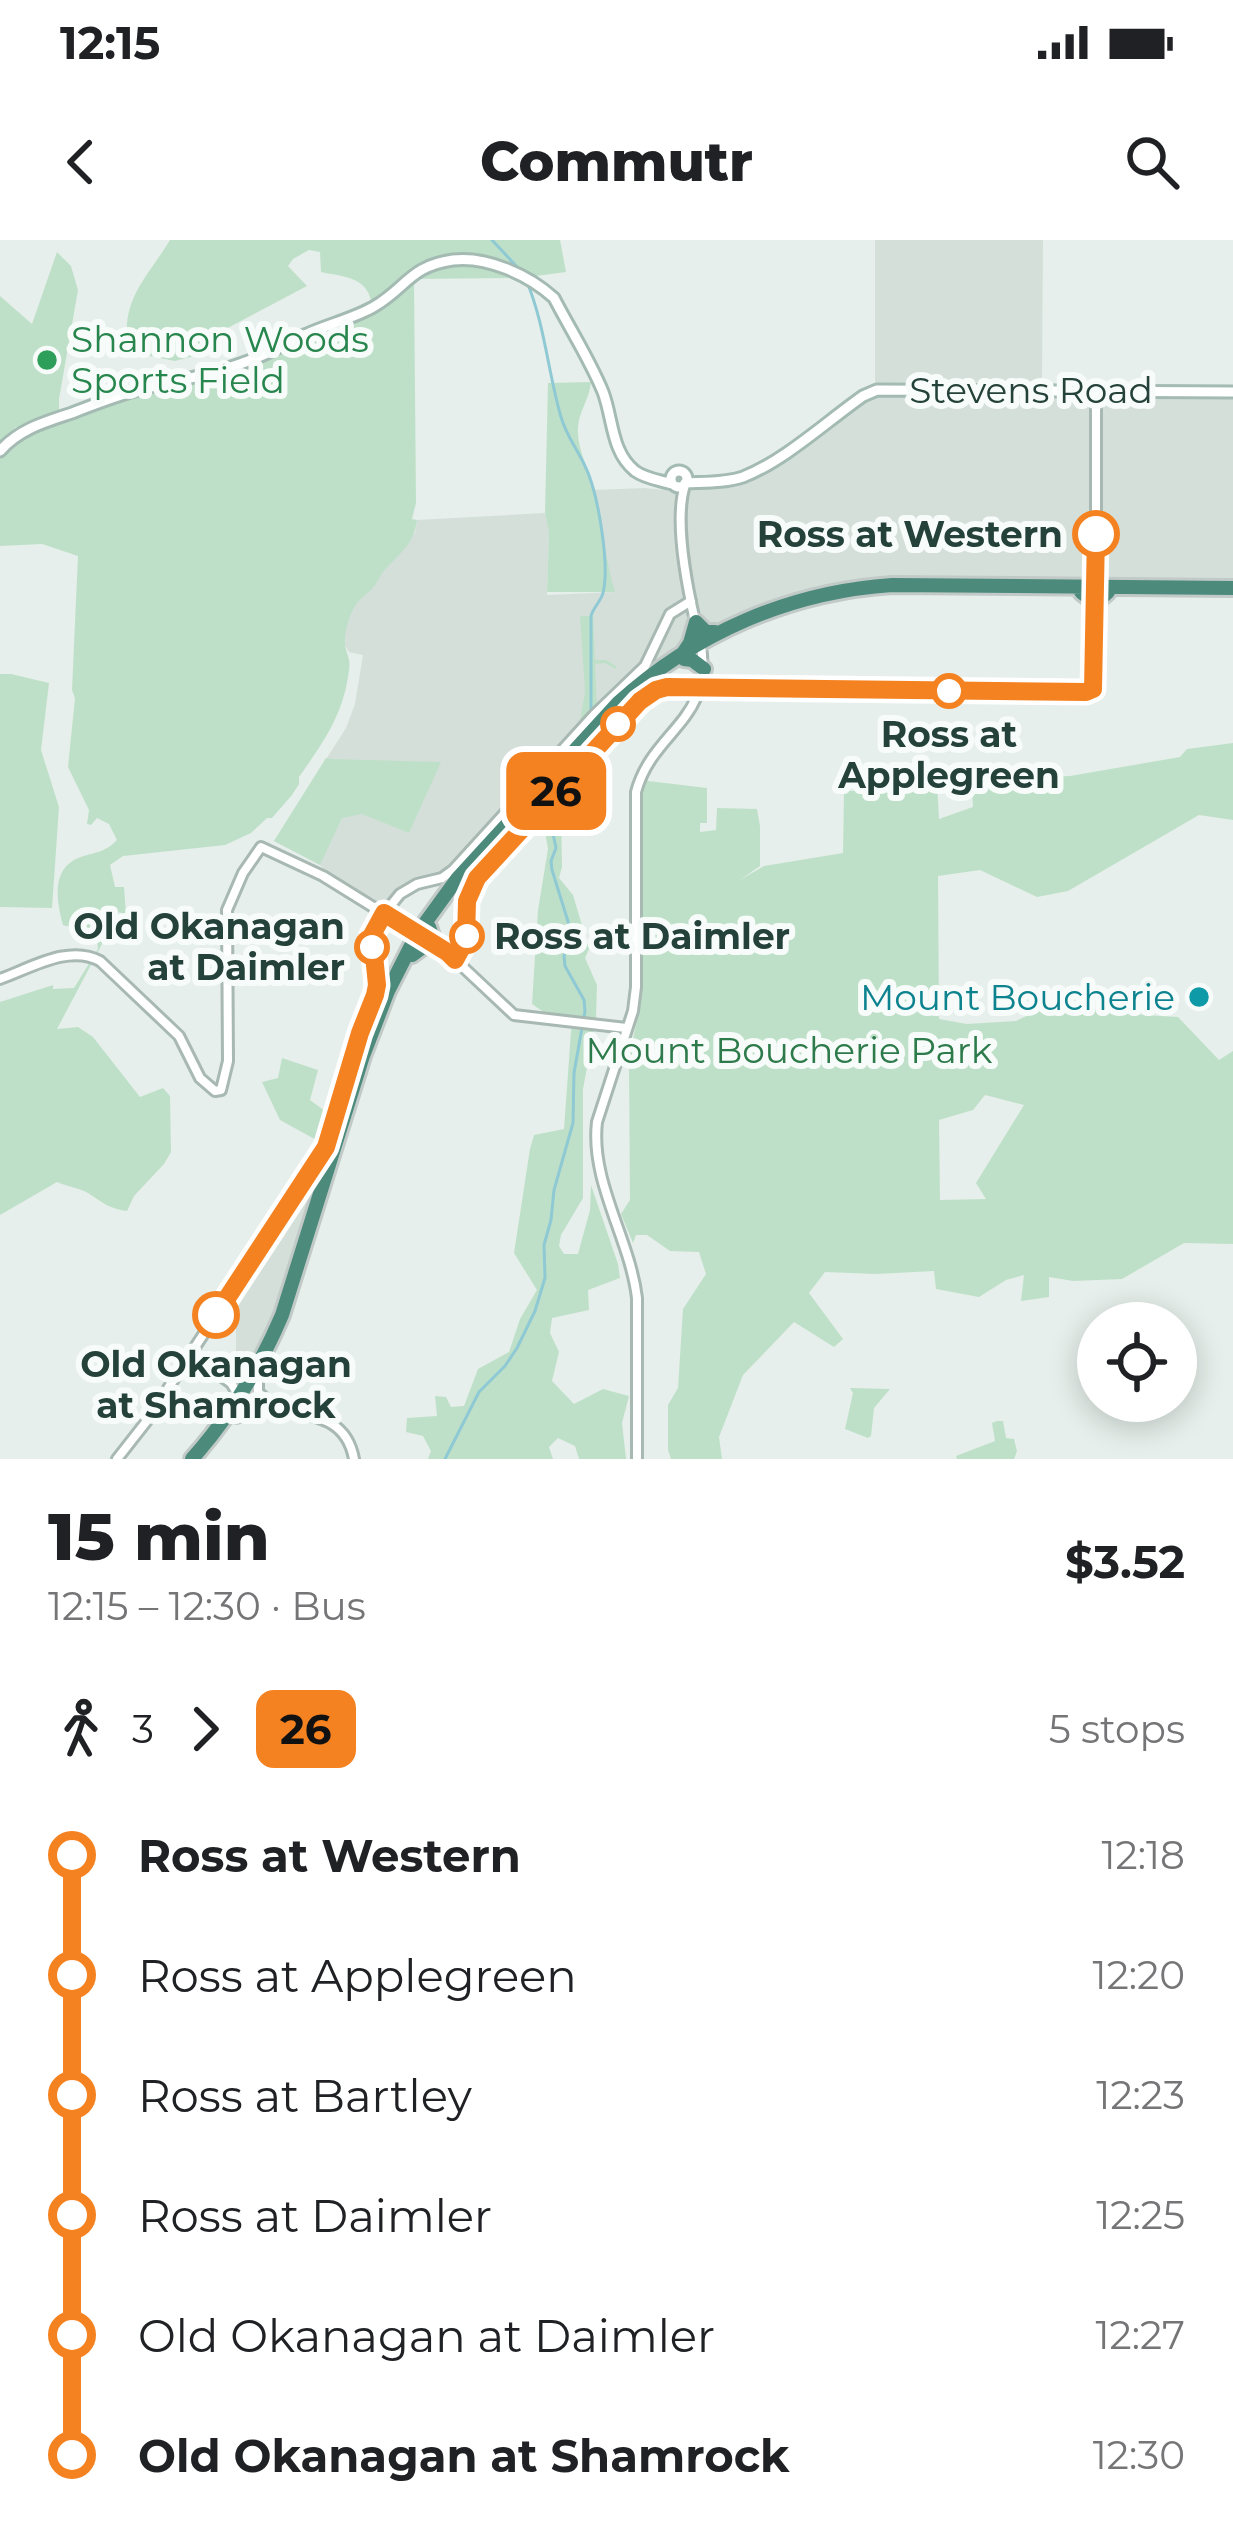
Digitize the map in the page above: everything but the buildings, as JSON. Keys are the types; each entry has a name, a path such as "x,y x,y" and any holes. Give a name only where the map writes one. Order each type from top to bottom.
{"highway":[{"path":"196,1459 234,1413 286,1324 370,1052 413,933 594,732 684,656 695,622 706,632 725,629 772,608 858,587 1095,590"},
{"path":"684,656 704,653 740,629 846,596 898,590 1233,591"},
{"path":"684,656 697,662 725,629"}],"main road":[{"name":"Stevens Road","path":"0,452 34,426 115,397 189,381 265,355 376,306 428,266 456,260 482,260 554,298 602,389 611,429 626,461 654,479 712,481 747,475 877,390 1233,392"}],"street":[{"path":"413,933 393,901 409,887 453,870 594,732 648,694 667,687 1093,689 1096,391"},
{"path":"637,1459 634,1274 597,1160 595,1139 633,1011 634,811 641,775 687,716 702,687 704,653 691,601 679,481"},
{"path":"455,960 466,940 467,901 477,878 645,666 670,614 691,601"},
{"path":"0,979 67,955 92,956 179,1036 200,1078 215,1091 221,1090 228,1061 228,905 261,847 323,876 455,960 514,1015 626,1028"},
{"path":"117,1459 326,1147 375,995 372,935 413,933"},
{"path":"190,1354 235,1387 234,1413"},
{"path":"214,1370 251,1386 287,1410"},
{"path":"251,1386 287,1410 333,1424 354,1456"}],"shaded area":[{"path":"875,240 1043,240 1042,386 1001,387 1233,396 1233,582 829,589 759,606 717,625 654,664 449,880 420,888 417,876 378,903 274,841 346,728 355,704 363,655 349,652 339,635 339,605 415,533 417,520 545,513 547,595 614,592 593,490 675,491 749,483 875,396"},
{"path":"328,1150 281,1305 256,1359 236,1377 236,1291"}],"green space":[{"path":"170,240 560,240 566,272 521,278 414,279 416,503 412,519 417,520 409,543 350,616 345,640 346,686 331,727 292,795 251,833 225,845 123,856 110,865 115,887 124,887 126,915 119,912 57,1029 78,1027 93,1037 140,1097 163,1088 170,1096 171,1152 127,1211 57,1182 0,1215 0,1002 53,985 53,989 74,988 98,949 97,938 63,925 60,876 71,862 117,840 109,824 97,818 87,824 89,810 68,767 75,698 78,556 42,544 0,546 0,457 18,440 71,414 237,369 372,306 361,284 321,272 320,252 309,250 288,266 307,286 222,331 194,356 175,361 130,352 131,305"},
{"path":"57,252 71,266 78,290 59,414 16,427 0,443 0,296 32,324"},
{"path":"591,382 578,434 615,592 547,592 548,383"},
{"path":"580,616 593,616 595,660 606,660 616,669 595,664 597,706 579,726 585,692"},
{"path":"0,674 49,683 41,750 59,807 52,908 0,907"},
{"name":"Mount Boucherie Park","path":"1233,743 1233,820 1199,815 1068,891 1037,897 980,870 938,876 939,1019 967,1024 1016,1021 1058,1001 1178,1017 1219,1060 1233,1051 1233,1244 1184,1243 1122,1279 1049,1277 1049,1297 1021,1301 1024,1275 979,1297 936,1289 934,1271 825,1272 809,1293 843,1339 834,1347 794,1322 743,1375 719,1437 722,1459 671,1459 668,1405 678,1388 683,1309 706,1274 699,1252 670,1251 647,1235 636,1235 633,1243 621,1214 630,1200 627,1065 641,983 641,899 633,899 640,780 707,788 707,823 700,823 700,832 716,830 717,808 757,809 760,866 740,880 764,866 843,853 844,791 873,791 874,782 937,783 939,819 973,807 972,788 982,779 1070,776 1180,757 1187,749","holes":["985,1095 1024,1105 976,1183 986,1199 940,1200 939,1120 973,1110"]},
{"path":"326,758 441,762 409,833 362,814 342,818 320,865 274,841"},
{"path":"579,772 561,812 559,878 573,895 589,949 585,958 597,985 596,1019 583,1089 583,1198 559,1246 564,1254 578,1254 590,1210 591,1185 620,1278 588,1290 589,1310 552,1318 550,1333 559,1352 552,1381 574,1404 603,1389 629,1396 622,1423 626,1459 579,1459 575,1446 558,1438 549,1447 553,1459 428,1459 431,1451 423,1436 406,1432 407,1418 437,1416 435,1396 446,1397 451,1407 464,1406 478,1369 509,1352 537,1290 514,1253 534,1135 564,1129 572,1018 545,1013 532,1004 538,910 548,849 544,825 554,798"},
{"path":"282,1058 318,1070 310,1100 329,1114 320,1142 280,1120 262,1082 278,1078"},
{"path":"850,1388 890,1389 874,1408 868,1438 845,1429"},
{"path":"1003,1421 1006,1438 1014,1439 1014,1459 957,1459 995,1441 992,1423"}],"waterway":[{"path":"492,240 519,269"},
{"path":"527,282 561,417 590,478 602,529 605,581 591,616 591,712"},
{"path":"445,1459 479,1392 517,1348 545,1278 544,1245 573,1123 574,1073 585,1011 565,966 571,931 552,870 556,848 551,824 556,804 597,759 595,739"}],"bus line":[{"name":"26","path":"216,1315 326,1147 375,995 372,935 384,913 455,960 466,940 467,901 477,878 599,743 656,690 1093,689 1096,534"}],"place":[{"name":"Shannon Woods Sports Field","path":"47,360"},
{"name":"Ross at Western","path":"1096,534"},
{"name":"Ross at Applegreen","path":"949,691"},
{"name":"Ross at Daimler","path":"467,936"},
{"name":"Old Okanagan at Daimler","path":"372,947"},
{"name":"Mount Boucherie","path":"1199,997"},
{"name":"Old Okanagan at Shamrock","path":"216,1315"}]}
